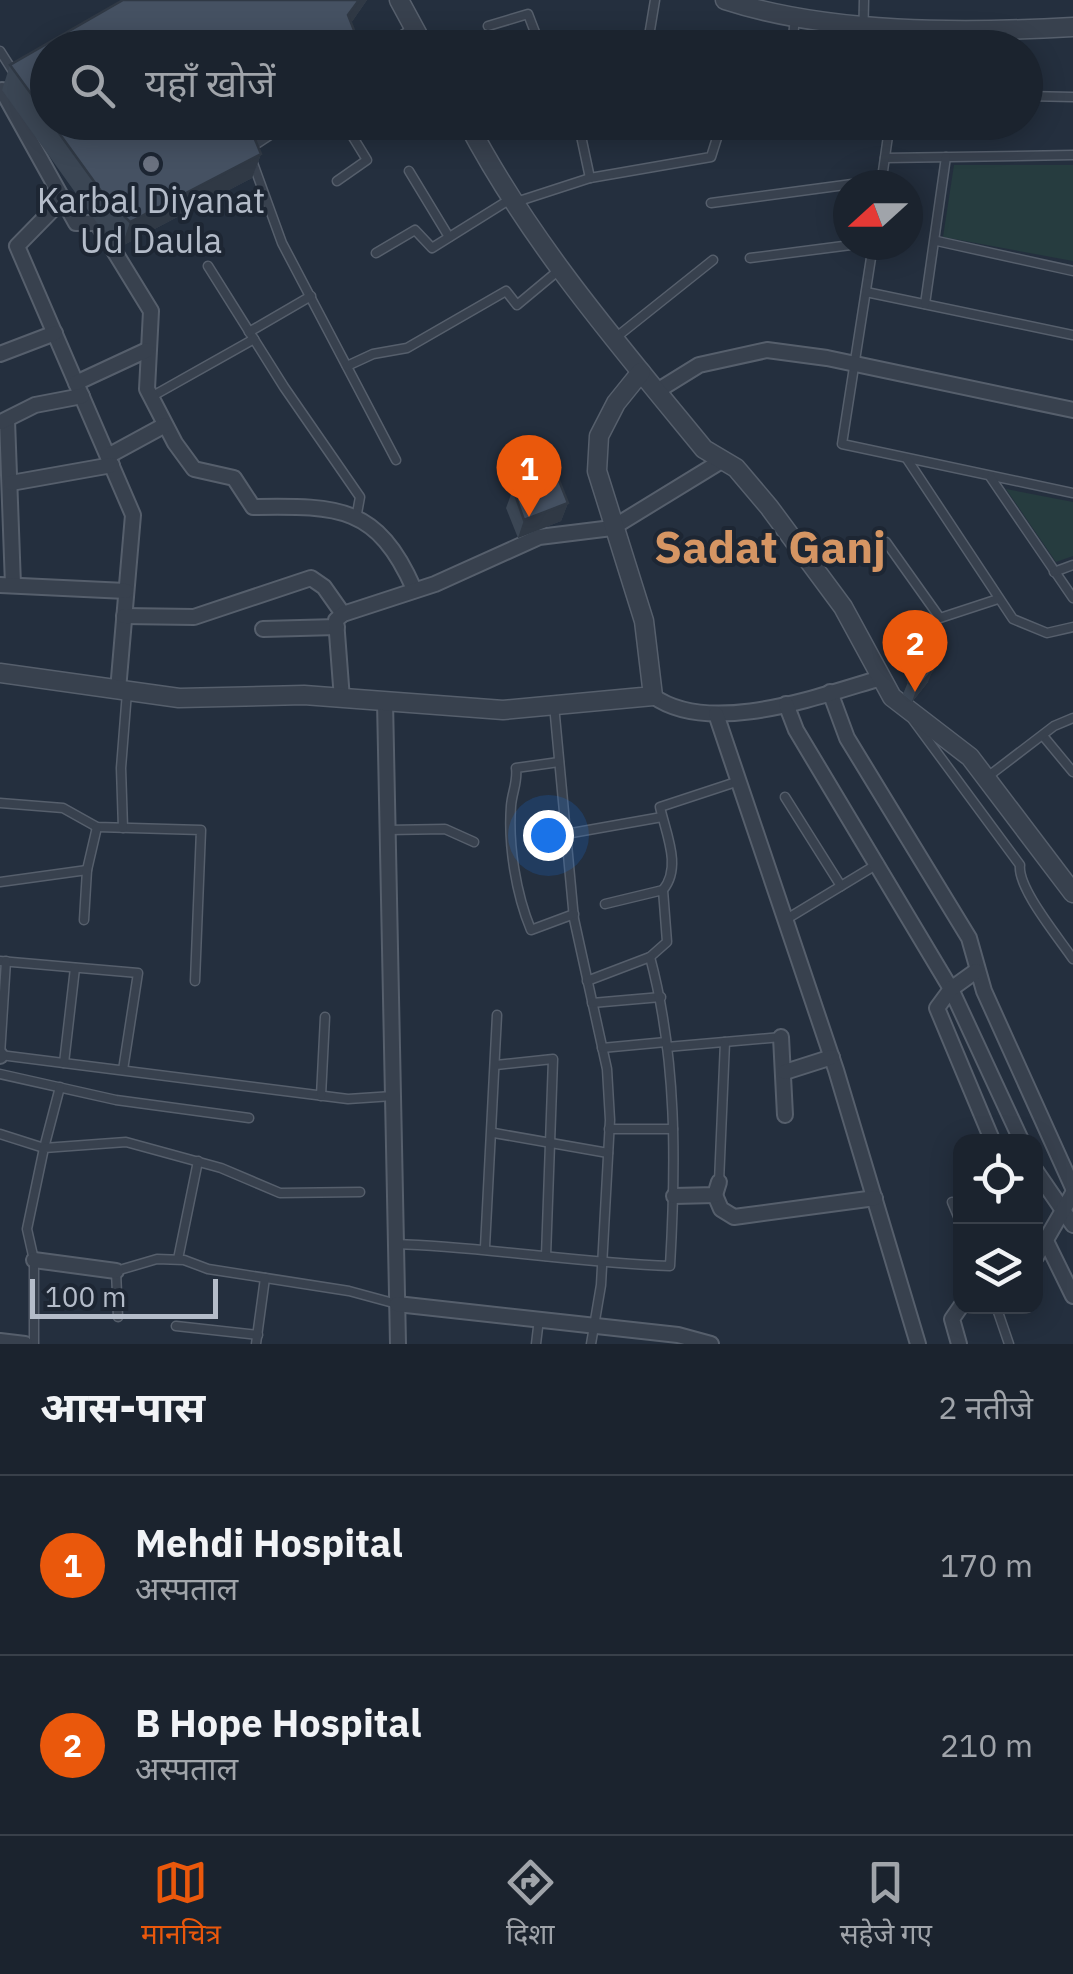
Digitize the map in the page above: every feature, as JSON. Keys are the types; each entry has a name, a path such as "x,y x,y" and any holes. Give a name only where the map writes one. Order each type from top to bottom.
{"street":[{"path":"399,0 414,28"},
{"path":"726,0 795,16 862,24 1022,30 1073,27"},
{"path":"30,62 14,73 1,90 76,223 98,222 152,311 147,388 165,425 194,469 234,478 253,508 326,506 356,519 396,548 414,589"},
{"path":"476,140 510,202 614,339 704,449 736,468 769,507 832,592 892,698 970,757 1073,893"},
{"path":"62,200 17,246 133,515 122,690"},
{"path":"1,351 55,334"},
{"path":"126,591 6,585 11,483 3,422 35,405 79,390 147,350"},
{"path":"657,391 699,365 767,350 856,364 1073,410"},
{"path":"641,372 616,403 599,436 597,471 644,621 653,696"},
{"path":"11,483 110,461 165,425"},
{"path":"263,629 340,620 435,584 539,537 612,528 723,460"},
{"path":"124,616 194,617 311,578 324,587 340,620 342,699"},
{"path":"0,673 179,698 342,699 503,710 653,696 670,708 716,714 786,704 881,678"},
{"path":"830,692 847,738 969,938 976,970 1073,1190 1043,1243"},
{"path":"385,701 398,1344"},
{"path":"786,704 796,730 951,989 1018,1134"},
{"path":"716,714 832,1058 918,1344"},
{"path":"976,970 951,989 937,1008 989,1134"},
{"path":"781,1037 785,1115"},
{"path":"785,1072 832,1058"},
{"path":"1043,1182 1073,1226"},
{"path":"674,1196 717,1188 721,1209 734,1216 874,1198"},
{"path":"1043,1252 1073,1296"},
{"path":"34,1260 116,1271"},
{"path":"397,1304 592,1324 678,1335 712,1344"},
{"path":"955,1314 952,1319 959,1344"},
{"path":"0,1341 25,1344"}],"lane":[{"path":"650,30 656,0"},
{"path":"862,30 864,0"},
{"path":"488,26 528,14 534,30"},
{"path":"794,30 795,16"},
{"path":"0,51 14,73"},
{"path":"1043,96 1073,97"},
{"path":"262,140 248,149 282,243 396,460"},
{"path":"337,181 367,160 355,140"},
{"path":"582,140 590,178"},
{"path":"376,252 415,230 432,248 510,202 590,178 711,158 716,140"},
{"path":"884,170 888,140"},
{"path":"885,158 1073,155"},
{"path":"925,304 937,242 946,157"},
{"path":"409,171 449,237"},
{"path":"711,203 833,189"},
{"path":"937,242 1073,270"},
{"path":"750,258 833,247"},
{"path":"614,339 713,260"},
{"path":"871,260 842,444 1073,493"},
{"path":"208,266 360,497 356,519"},
{"path":"347,366 373,354 407,348 506,292 517,304 560,270"},
{"path":"866,292 1073,335"},
{"path":"151,398 310,296"},
{"path":"907,458 1013,619 1047,633 1073,627"},
{"path":"991,477 1073,598"},
{"path":"886,542 940,618 998,599"},
{"path":"1054,572 1073,564"},
{"path":"122,690 123,828"},
{"path":"554,706 574,914 602,1048 609,1129 602,1264 591,1344"},
{"path":"908,712 1020,865 1018,873 1031,898 1073,959"},
{"path":"986,778 1073,718"},
{"path":"1044,737 1073,772"},
{"path":"559,762 516,768 511,807 515,866 520,904 531,930 574,914"},
{"path":"605,904 663,890 672,879 673,866 660,807 738,782"},
{"path":"785,797 842,886"},
{"path":"0,803 62,808 98,826 202,830 195,981"},
{"path":"566,834 662,817"},
{"path":"84,920 87,870 98,826"},
{"path":"388,830 445,830 474,842"},
{"path":"786,920 878,863"},
{"path":"0,882 87,870"},
{"path":"587,981 650,958 666,942 663,890"},
{"path":"396,1244 486,1247 602,1264 670,1266 673,1129 661,997 650,958"},
{"path":"123,1070 138,973 3,961 0,1055 321,1096 394,1096"},
{"path":"64,1063 75,968"},
{"path":"592,1003 661,997"},
{"path":"486,1247 497,1016"},
{"path":"321,1096 325,1017"},
{"path":"602,1048 781,1037"},
{"path":"717,1188 724,1042"},
{"path":"496,1065 553,1060 546,1256"},
{"path":"0,1074 60,1088 249,1118"},
{"path":"34,1344 34,1260 28,1229 60,1088"},
{"path":"609,1129 673,1129"},
{"path":"494,1133 608,1153"},
{"path":"0,1134 44,1148 126,1142 198,1162 280,1193 360,1192"},
{"path":"178,1259 198,1162"},
{"path":"118,1317 116,1271 157,1258 397,1304"},
{"path":"176,1326 257,1340 265,1278"},
{"path":"999,1314 1010,1344"},
{"path":"536,1344 538,1319"}],"green space":[{"path":"954,165 1073,165 1073,261 943,237"},
{"path":"1006,489 1073,502 1073,556 1056,562"}],"building":[{"path":"123,0 359,0 348,15 354,30 71,30"},
{"path":"30,53 30,92 10,65"},
{"path":"64,140 255,140 261,154 130,222 106,198"},
{"path":"556,473 568,503 524,520 513,489"},
{"path":"925,663 933,670 916,690 908,682"}],"place":[{"name":"Karbal Diyanat Ud Daula","path":"151,164"},
{"name":"Mehdi Hospital","path":"529,517"},
{"name":"B Hope Hospital","path":"915,692"}],"district":[{"name":"Sadat Ganj","path":"770,547"}]}
